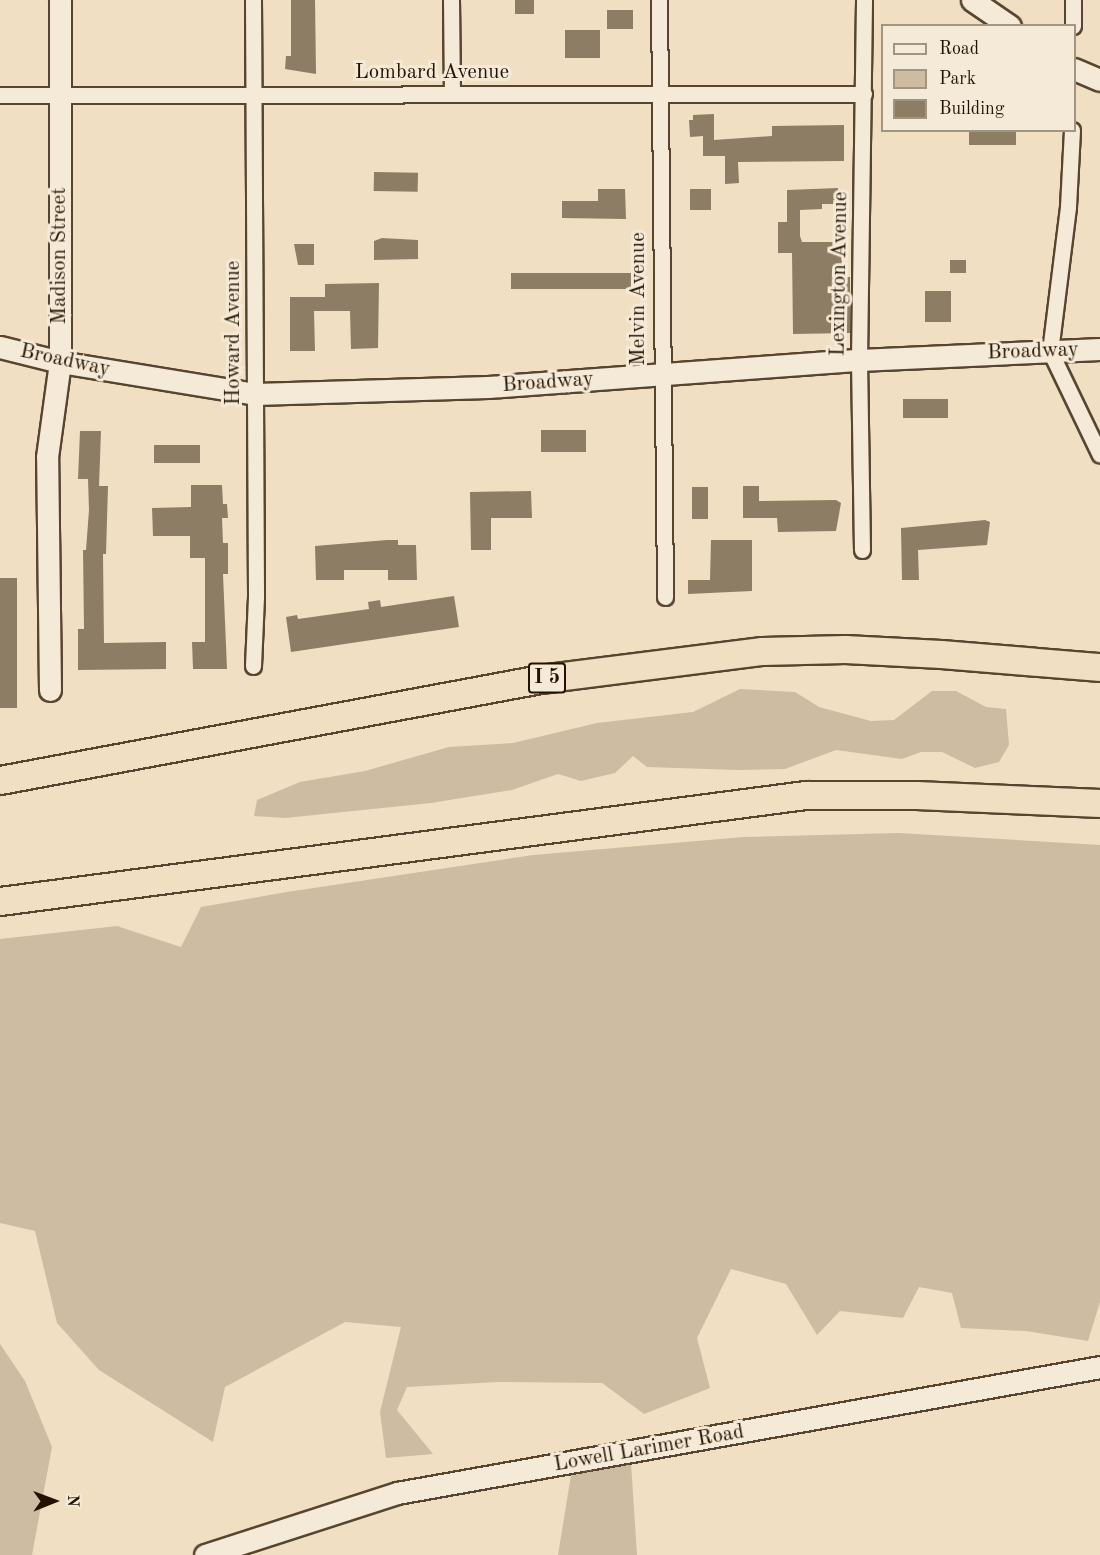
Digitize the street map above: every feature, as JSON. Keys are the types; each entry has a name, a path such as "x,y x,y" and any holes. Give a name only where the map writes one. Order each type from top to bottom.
{"highway":[{"name":"I 5","path":"0,780 540,680 751,652 845,649 1100,668"},
{"path":"0,901 805,795 916,795 1100,803"}],"street":[{"name":"Madison Street","path":"50,690 47,457 60,362 60,0"},
{"name":"Howard Avenue","path":"253,0 255,394 253,666"},
{"path":"451,0 452,93"},
{"name":"Melvin Avenue","path":"659,0 665,597"},
{"name":"Lexington Avenue","path":"862,550 859,360 864,0"},
{"path":"972,0 1007,24"},
{"path":"1073,0 1073,24"},
{"path":"1076,69 1100,80"},
{"name":"Lombard Avenue","path":"0,95 864,94"},
{"path":"1072,132 1068,207 1050,351 1100,455"},
{"name":"Broadway","path":"0,347 60,362 255,394 488,387 859,360 1100,350"},
{"name":"Lowell Larimer Road","path":"205,1555 397,1493 1100,1367"}],"green space":[{"path":"740,689 795,692 819,707 871,721 894,720 932,691 956,691 986,707 1006,709 1009,745 999,762 975,768 942,752 921,752 902,759 836,750 785,769 738,770 647,767 633,756 615,773 581,781 558,774 512,790 431,803 285,818 254,816 257,800 300,782 365,771 449,747 513,743 597,723 693,712"},
{"path":"899,833 1100,845 1100,1302 1088,1341 1026,1331 961,1328 952,1293 919,1287 903,1318 840,1311 817,1335 786,1284 731,1269 697,1338 710,1388 644,1414 602,1383 498,1382 407,1387 397,1410 433,1454 386,1458 380,1412 401,1327 345,1322 225,1387 213,1442 99,1370 57,1323 35,1231 0,1223 0,939 117,926 181,947 201,907 287,892 533,855 744,837"},
{"path":"0,1344 25,1381 52,1447 32,1555 0,1555"},
{"path":"631,1463 637,1555 558,1555 571,1475"}],"building":[{"path":"291,0 315,0 316,74 285,69 286,56 291,56"},
{"path":"515,0 534,0 534,14 515,14"},
{"path":"607,10 633,10 633,29 607,29"},
{"path":"565,30 600,30 600,58 565,58"},
{"path":"714,114 714,140 772,136 772,126 844,125 844,161 738,162 739,183 725,184 725,156 703,156 703,136 690,137 689,120 693,120 693,115"},
{"path":"969,132 1016,132 1016,145 969,145"},
{"path":"374,172 418,173 418,192 374,191"},
{"path":"838,188 838,204 822,204 822,209 800,210 800,236 802,242 842,242 842,277 850,277 850,333 793,334 792,253 778,253 778,222 787,222 787,190"},
{"path":"598,189 625,189 626,219 562,218 562,201 598,201"},
{"path":"690,189 711,189 711,210 690,210"},
{"path":"382,238 418,240 418,259 374,260 374,241"},
{"path":"294,244 314,244 314,265 298,265"},
{"path":"950,260 966,260 966,273 950,273"},
{"path":"511,273 632,273 632,289 511,289"},
{"path":"379,283 378,348 351,349 350,311 314,311 315,351 290,351 290,297 325,297 325,284"},
{"path":"925,291 951,291 951,322 925,322"},
{"path":"903,399 948,399 948,418 903,418"},
{"path":"541,430 586,430 586,452 541,452"},
{"path":"80,431 101,431 99,486 108,486 106,554 103,554 104,643 166,642 166,669 78,670 78,629 84,629 83,550 86,550 89,510 88,479 78,479"},
{"path":"154,445 200,445 200,463 154,463"},
{"path":"191,485 222,485 223,504 227,504 228,518 222,518 223,543 228,543 228,574 223,574 227,669 193,669 192,642 205,642 205,558 190,558 190,536 153,536 152,508 191,507"},
{"path":"743,486 759,486 759,501 836,500 841,503 836,531 778,532 777,518 743,518"},
{"path":"692,487 708,487 708,519 692,519"},
{"path":"531,491 532,518 491,518 491,550 471,550 470,492"},
{"path":"985,520 990,522 987,545 918,550 919,580 902,580 901,528"},
{"path":"398,540 398,545 416,545 417,580 388,580 388,570 344,570 344,580 316,580 315,546"},
{"path":"711,540 752,540 752,591 688,594 688,580 710,580"},
{"path":"0,578 17,578 17,708 0,708"},
{"path":"454,596 459,627 291,652 286,617 297,615 298,619 369,609 368,602 380,600 381,607"}]}
